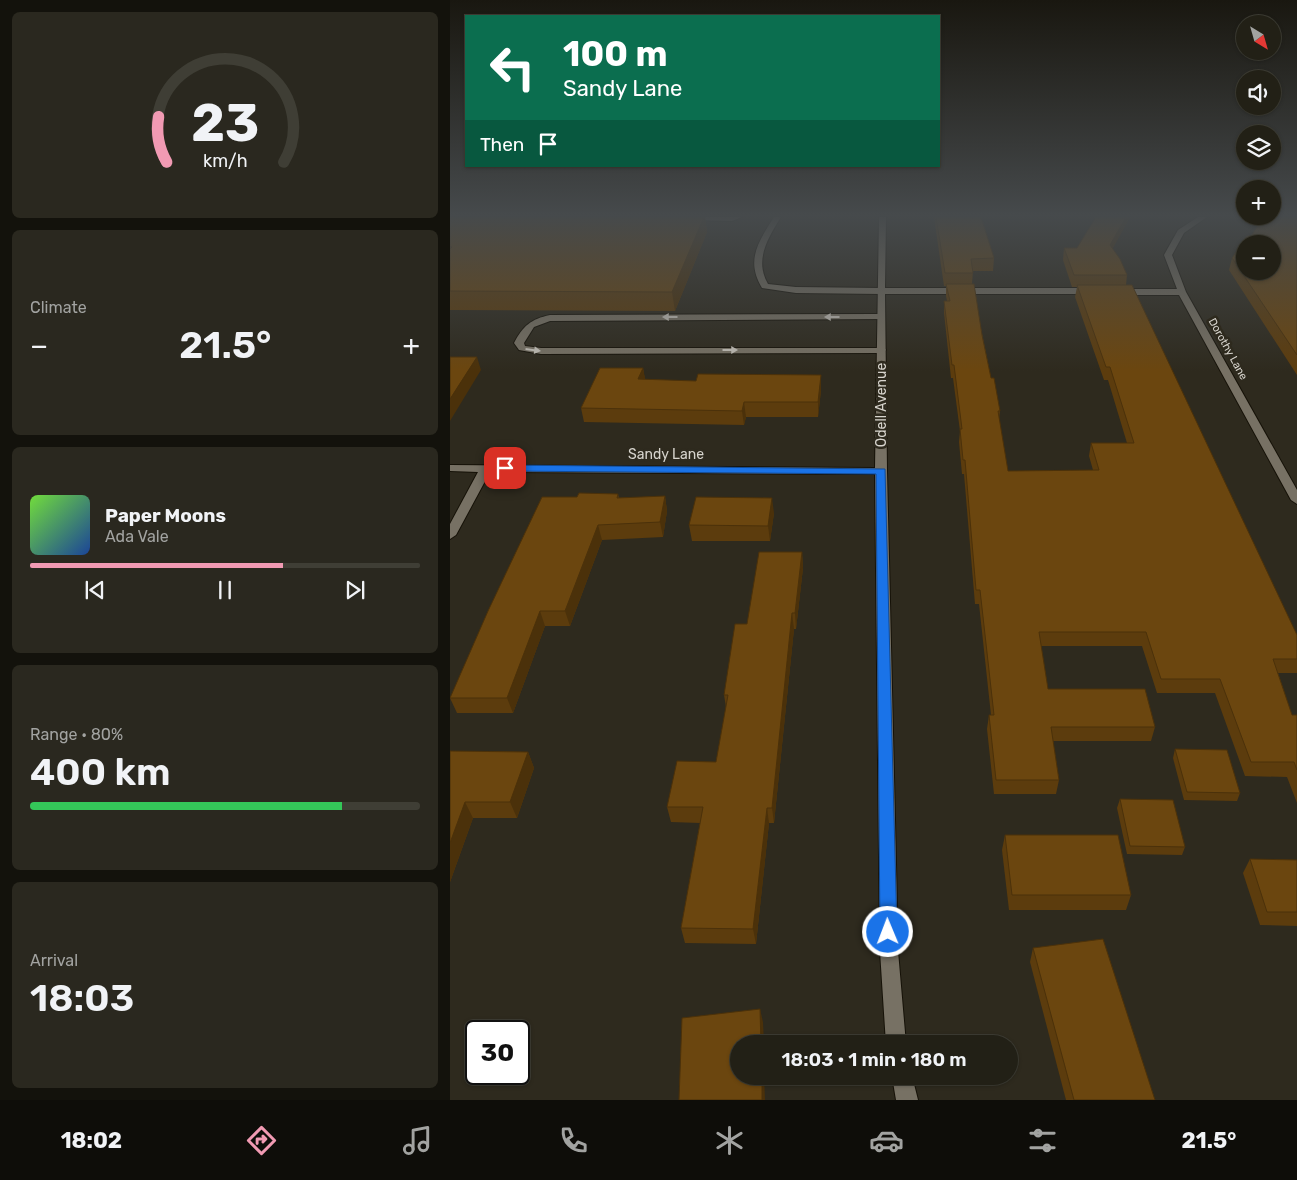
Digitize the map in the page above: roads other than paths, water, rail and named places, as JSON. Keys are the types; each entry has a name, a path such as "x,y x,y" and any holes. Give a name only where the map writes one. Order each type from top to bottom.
{"street":[{"path":"756,268 759,278 766,286 796,290 1182,292"},
{"name":"Odell Avenue","path":"881,268 882,471 889,951 895,1035"},
{"name":"Dorothy Lane","path":"1173,268 1182,292 1297,500"},
{"path":"881,317 550,318 537,320 528,326 518,343 522,348 541,351 881,350"},
{"name":"Sandy Lane","path":"450,468 882,471"},
{"path":"450,535 486,468"},
{"path":"904,1085 907,1100"}]}
